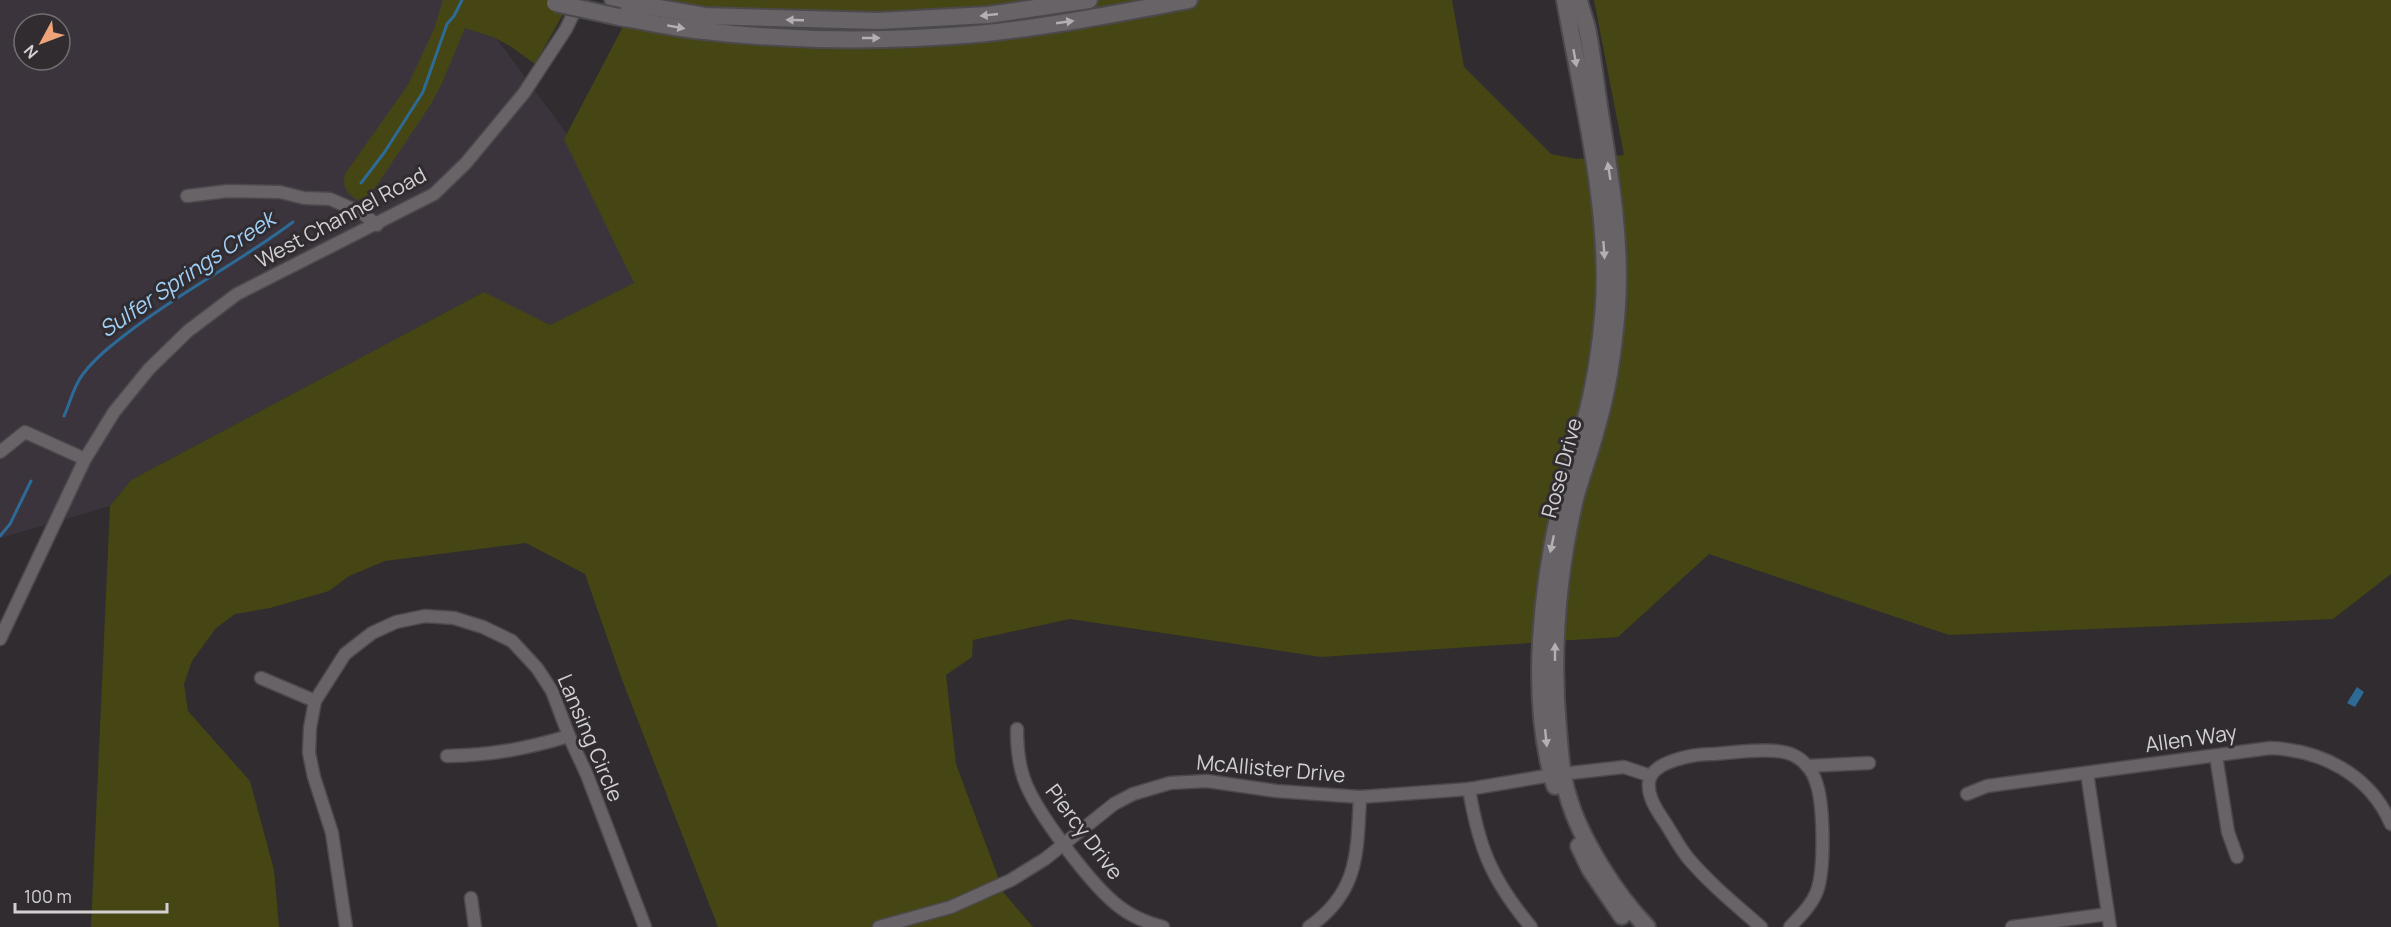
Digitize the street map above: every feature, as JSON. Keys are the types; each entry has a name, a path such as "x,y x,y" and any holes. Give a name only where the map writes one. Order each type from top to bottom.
{"main road":[{"path":"549,2 705,16 878,21 988,15 1089,0"},
{"path":"620,7 693,30 822,37 932,37 1076,21 1189,0"},
{"name":"Rose Drive","path":"1565,0 1600,196 1605,266 1598,362 1550,553 1544,599 1541,694 1546,744 1590,849 1631,910 1647,927"},
{"name":"Rose Drive","path":"1579,0 1587,28 1613,198 1618,266 1617,306 1611,364 1597,427 1576,498 1560,578 1555,634 1557,774 1572,833 1590,869 1632,927"}],"street":[{"name":"West Channel Road","path":"0,639 85,459 101,430 130,390 169,349 208,314 237,294 377,225 434,194 495,130 543,65 566,29 580,0"},
{"path":"187,196 228,191 280,192 304,198 330,199 362,213 377,225"},
{"path":"0,452 26,432 85,459"},
{"name":"Lansing Circle","path":"346,927 332,833 314,777 309,753 310,728 315,701 345,654 372,633 396,622 425,616 454,618 483,627 512,641 537,668 552,691 645,927"},
{"path":"261,678 315,701"},
{"name":"Piercy Drive","path":"1017,729 1018,755 1024,779 1040,812 1101,890 1120,908 1148,923 1163,927"},
{"path":"447,756 482,755 526,749 569,736"},
{"name":"Allen Way","path":"1967,794 1987,786 2270,748 2289,749 2328,760 2359,779 2383,804 2391,824"},
{"path":"1761,927 1710,882 1687,856 1654,805 1648,783 1651,776 1669,761 1697,754 1774,752 1792,754 1808,766 1816,782 1821,815 1821,877 1811,904 1790,927"},
{"path":"2216,756 2228,831 2237,857"},
{"path":"1808,766 1869,763"},
{"name":"McAllister Drive","path":"879,927 951,907 974,898 1034,867 1114,804 1133,794 1170,783 1207,781 1276,791 1360,797 1469,789 1557,774 1624,767 1651,776"},
{"path":"2087,773 2110,927"},
{"path":"1469,789 1474,819 1487,862 1499,885 1531,927"},
{"path":"1309,927 1324,916 1339,899 1353,871 1357,854 1360,797"},
{"path":"471,897 476,927"},
{"path":"2012,927 2108,914"}],"shaded area":[{"path":"0,0 468,0 567,134 634,283 550,325 484,292 131,480 110,506 0,538"},
{"path":"443,0 571,0 535,64 493,37 465,28 431,104 369,197 357,200 346,189 345,174 408,85 434,29"},
{"path":"637,0 1452,0 1464,67 1551,154 1576,159 1624,155 1594,0 2391,0 2391,574 2333,619 1949,635 1709,554 1618,637 1321,657 1070,619 973,640 972,657 946,675 956,764 1004,893 1033,927 718,927 621,677 585,574 526,543 385,561 349,576 329,591 270,608 235,614 216,628 192,661 184,684 188,711 250,781 274,870 279,927 91,927 110,506 131,480 484,292 550,325 634,283 564,139"}],"water":[{"path":"2357,687 2364,692 2355,707 2347,703"}],"waterway":[{"name":"Sulfer Springs Creek","path":"361,183 384,153 423,92 447,24 462,0"},
{"name":"Sulfer Springs Creek","path":"64,416 80,378 111,346 150,316 293,222"},
{"name":"Sulfer Springs Creek","path":"0,536 10,524 31,481"}]}
